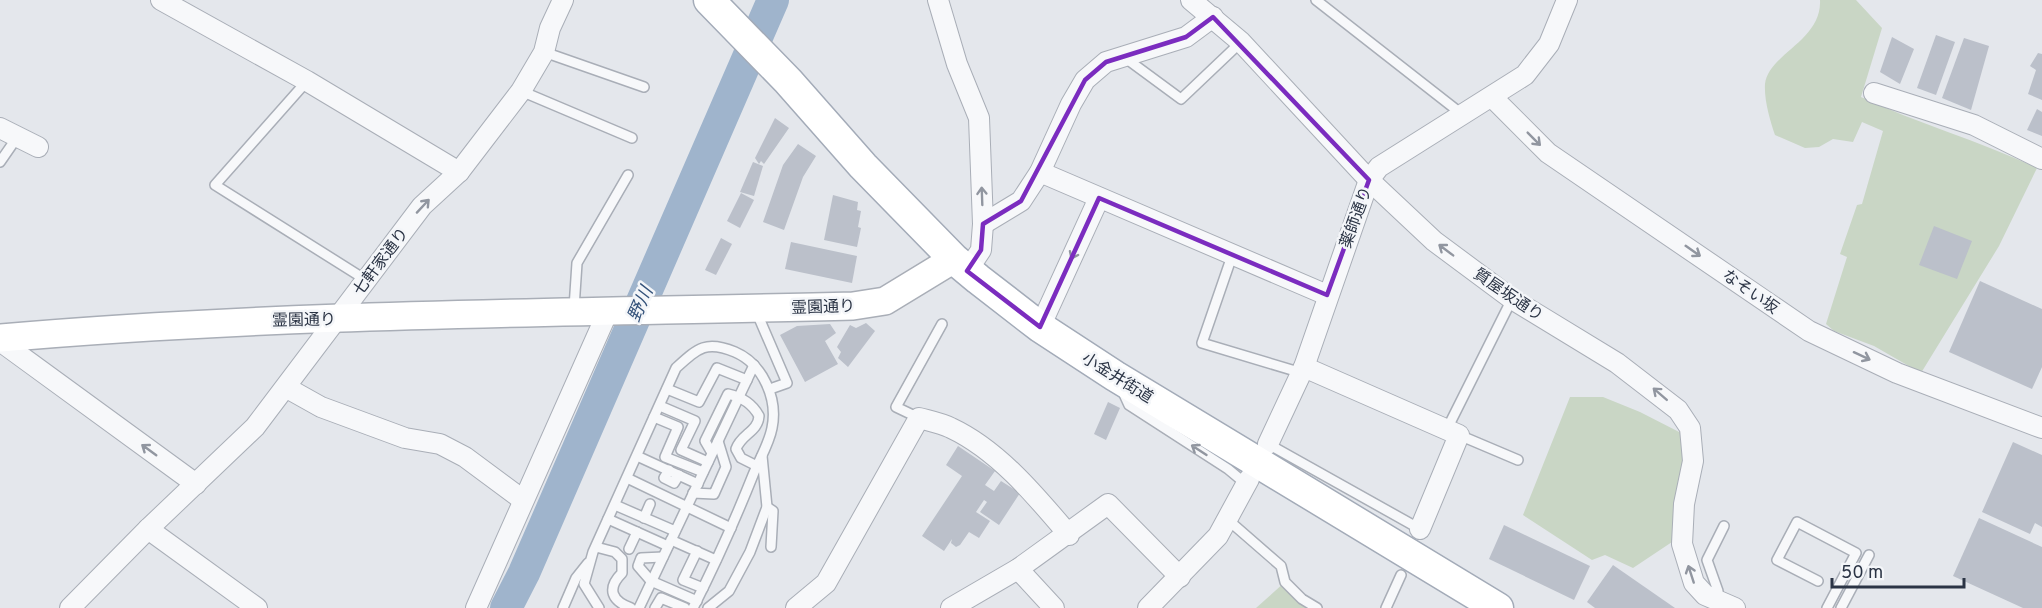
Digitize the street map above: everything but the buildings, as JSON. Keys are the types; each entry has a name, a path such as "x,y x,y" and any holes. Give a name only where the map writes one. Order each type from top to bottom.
{"main road":[{"name":"小金井街道","path":"710,0 788,81 863,166 961,265 1040,327 1115,376 1498,608"}],"street":[{"name":"七軒家通り","path":"70,608 148,529 255,427 287,388 422,206 459,172 521,91 544,52 550,28 562,0"},
{"path":"938,0 957,64 979,118 983,225 981,250 961,265"},
{"name":"質屋坂通り","path":"1191,0 1241,42 1369,180 1434,241 1512,299 1617,363 1678,410 1690,428 1693,461 1684,504 1682,544 1694,584 1714,600 1735,608"},
{"name":"薬師通り","path":"1268,444 1303,370 1327,295 1369,180 1379,167 1493,98 1526,75 1549,44 1567,0"},
{"path":"175,4 459,172"},
{"path":"983,225 1021,201 1040,172 1071,104 1085,80 1106,62 1121,55 1186,37 1213,17"},
{"path":"1874,93 1974,124 2042,159"},
{"name":"なそい坂","path":"1493,98 1548,153 1809,332 1897,373 2042,428"},
{"path":"9,132 38,147"},
{"path":"1040,172 1327,295"},
{"path":"1040,327 1100,198"},
{"name":"霊園通り","path":"0,340 246,321 609,309 680,310 853,306 885,301 961,265"},
{"path":"476,608 609,309"},
{"path":"0,340 196,484"},
{"path":"1303,370 1453,432 1420,529"},
{"path":"287,388 321,407 405,438 440,444 465,457 523,500"},
{"path":"796,608 826,583 919,418 951,428 981,447 1029,489 1069,535"},
{"path":"1148,608 1218,536 1248,482"},
{"path":"951,608 1018,569 1069,535 1108,504 1180,577"},
{"path":"148,529 257,608"},
{"path":"1018,569 1054,608"}],"lane":[{"path":"1316,0 1464,116"},
{"path":"1121,55 1181,99 1241,42"},
{"path":"544,52 644,87"},
{"path":"307,81 215,185 366,280"},
{"path":"521,91 632,138"},
{"path":"0,162 9,132"},
{"path":"573,310 577,263 628,175"},
{"path":"1232,256 1202,343 1303,370"},
{"path":"1512,299 1453,432 1518,460"},
{"path":"756,308 787,383 770,389"},
{"path":"919,418 896,407 942,324"},
{"path":"599,608 584,584 591,559 608,519 676,368 696,350 717,345 744,356 762,374 770,389 773,427 731,528 695,604 651,581 638,566 641,558 663,557"},
{"path":"685,608 661,598 655,608 640,605 754,365"},
{"path":"667,389 699,402 717,368 747,380"},
{"path":"1115,376 1129,405 1248,482"},
{"path":"710,457 705,441 723,403 728,394 739,396 749,403 759,416 755,429 738,443 737,453 747,462 757,466"},
{"path":"660,406 695,421 681,450 710,457"},
{"path":"654,417 678,427 665,456 703,472"},
{"path":"637,456 679,475 695,488 714,494 726,467 718,441"},
{"path":"1268,444 1420,529"},
{"path":"708,608 729,591 750,552 767,507 762,454"},
{"path":"627,478 731,528"},
{"path":"644,518 650,504"},
{"path":"615,505 644,518 671,539 716,560"},
{"path":"767,507 773,511 771,547"},
{"path":"608,519 637,532 671,539"},
{"path":"1227,519 1281,566 1285,582 1302,599 1317,608"},
{"path":"1818,581 1777,560 1797,522 1856,553 1827,608"},
{"path":"1714,600 1718,591 1707,560 1724,526"},
{"path":"629,549 637,532"},
{"path":"596,547 615,552 622,559 622,573 614,582 612,593 615,600 631,608"},
{"path":"697,551 683,580 703,588"},
{"path":"1841,608 1869,555"},
{"path":"564,607 576,578 591,559"},
{"path":"1386,608 1401,575"}],"highlighted area":[{"path":"1213,17 1369,180 1327,295 1099,198 1040,327 967,271 981,250 983,224 1021,201 1085,80 1106,62 1186,37"}],"green space":[{"path":"1820,0 1856,0 1882,28 1861,97 2037,168 1999,246 1921,373 1874,346 1834,331 1826,324 1847,257 1840,254 1857,205 1862,204 1883,131 1862,122 1853,142 1833,139 1819,147 1805,148 1775,135 1769,116 1765,90 1768,73 1813,26"},
{"path":"1570,397 1603,397 1640,412 1685,435 1686,471 1675,540 1633,568 1605,555 1592,560 1523,515"},
{"path":"1285,582 1317,608 1256,608"}],"waterway":[{"name":"野川","path":"506,608 524,573 773,0"}]}
